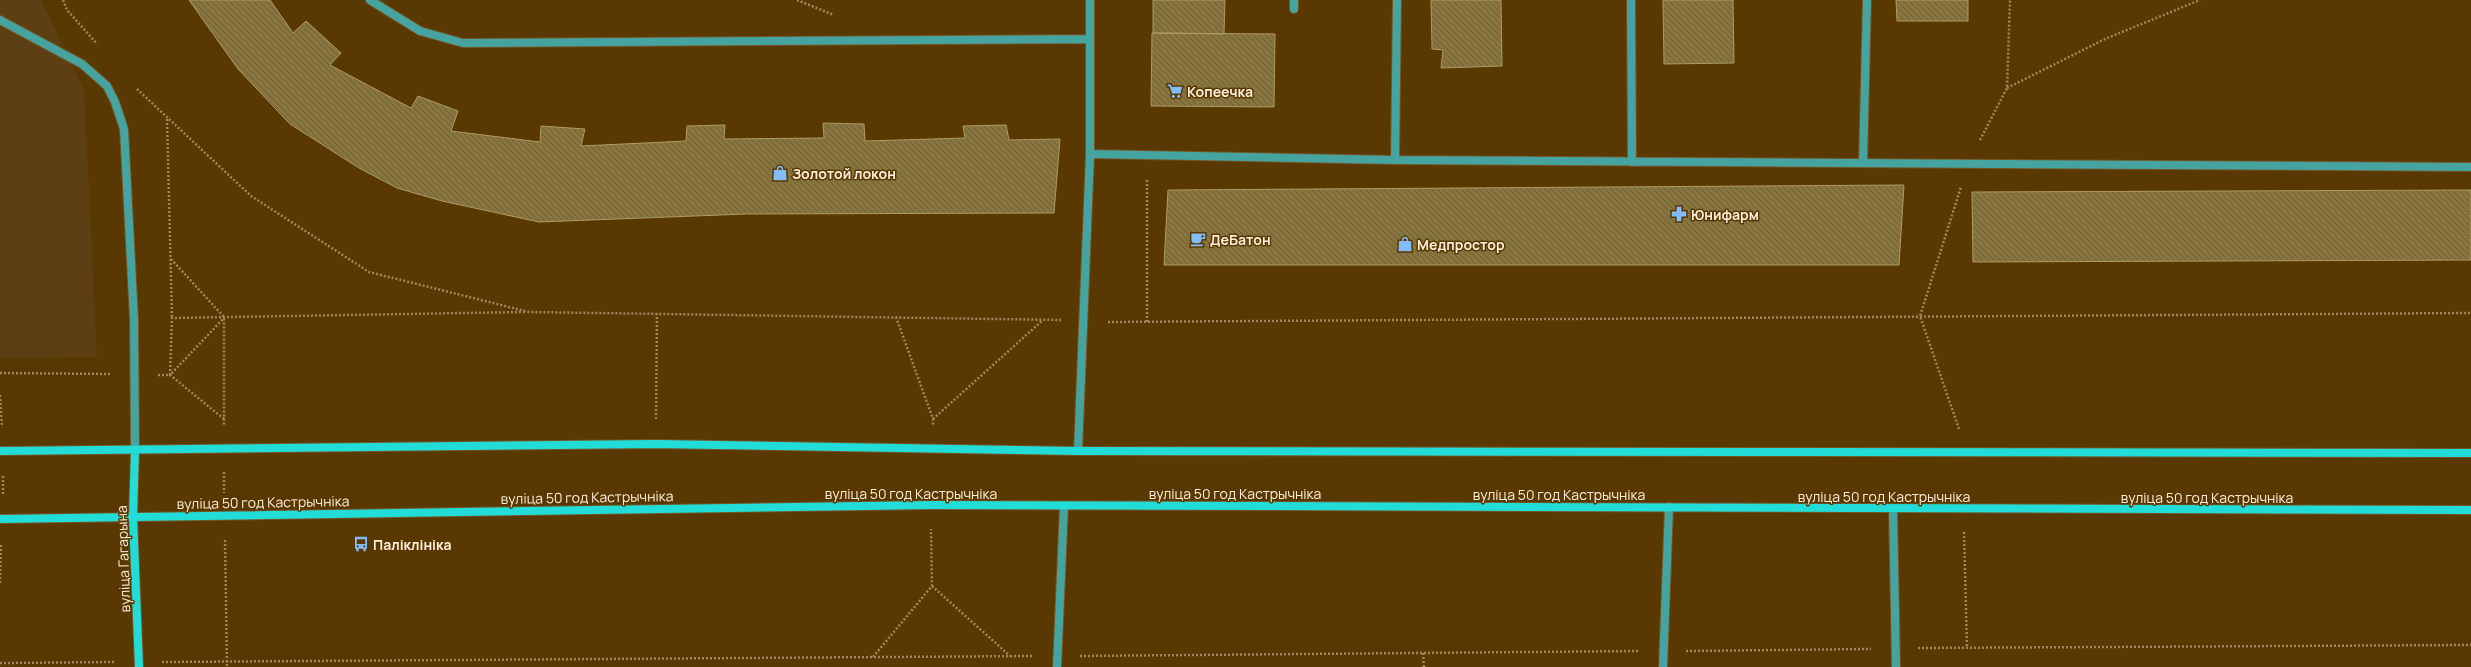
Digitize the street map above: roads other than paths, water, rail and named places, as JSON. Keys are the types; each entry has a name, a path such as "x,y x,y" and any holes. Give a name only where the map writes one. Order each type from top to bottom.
{"main road":[{"path":"2,451 656,444 1078,451 2471,453"},
{"name":"вуліца Гагарына","path":"136,450 133,517 139,665"},
{"name":"вуліца 50 год Кастрычніка","path":"1,519 931,505 1963,510 2471,510"}],"lane":[{"path":"370,0 420,31 462,43 1090,39"},
{"path":"1078,451 1090,154 1090,0"},
{"path":"1395,160 1397,0"},
{"path":"1631,0 1632,162"},
{"path":"1863,163 1867,0"},
{"path":"0,20 82,64 107,86 115,102 124,129 134,319 133,374 136,450"},
{"path":"1090,154 1395,160 2471,167"},
{"path":"1057,667 1064,506"},
{"path":"1662,667 1669,508"},
{"path":"1894,509 1896,667"}],"place":[{"name":"Копеечка","path":"1175,91"},
{"name":"Золотой локон","path":"780,173"},
{"name":"Юнифарм","path":"1679,214"},
{"name":"ДеБатон","path":"1198,239"},
{"name":"Медпростор","path":"1405,244"},
{"name":"Паліклініка","path":"361,544"}]}
